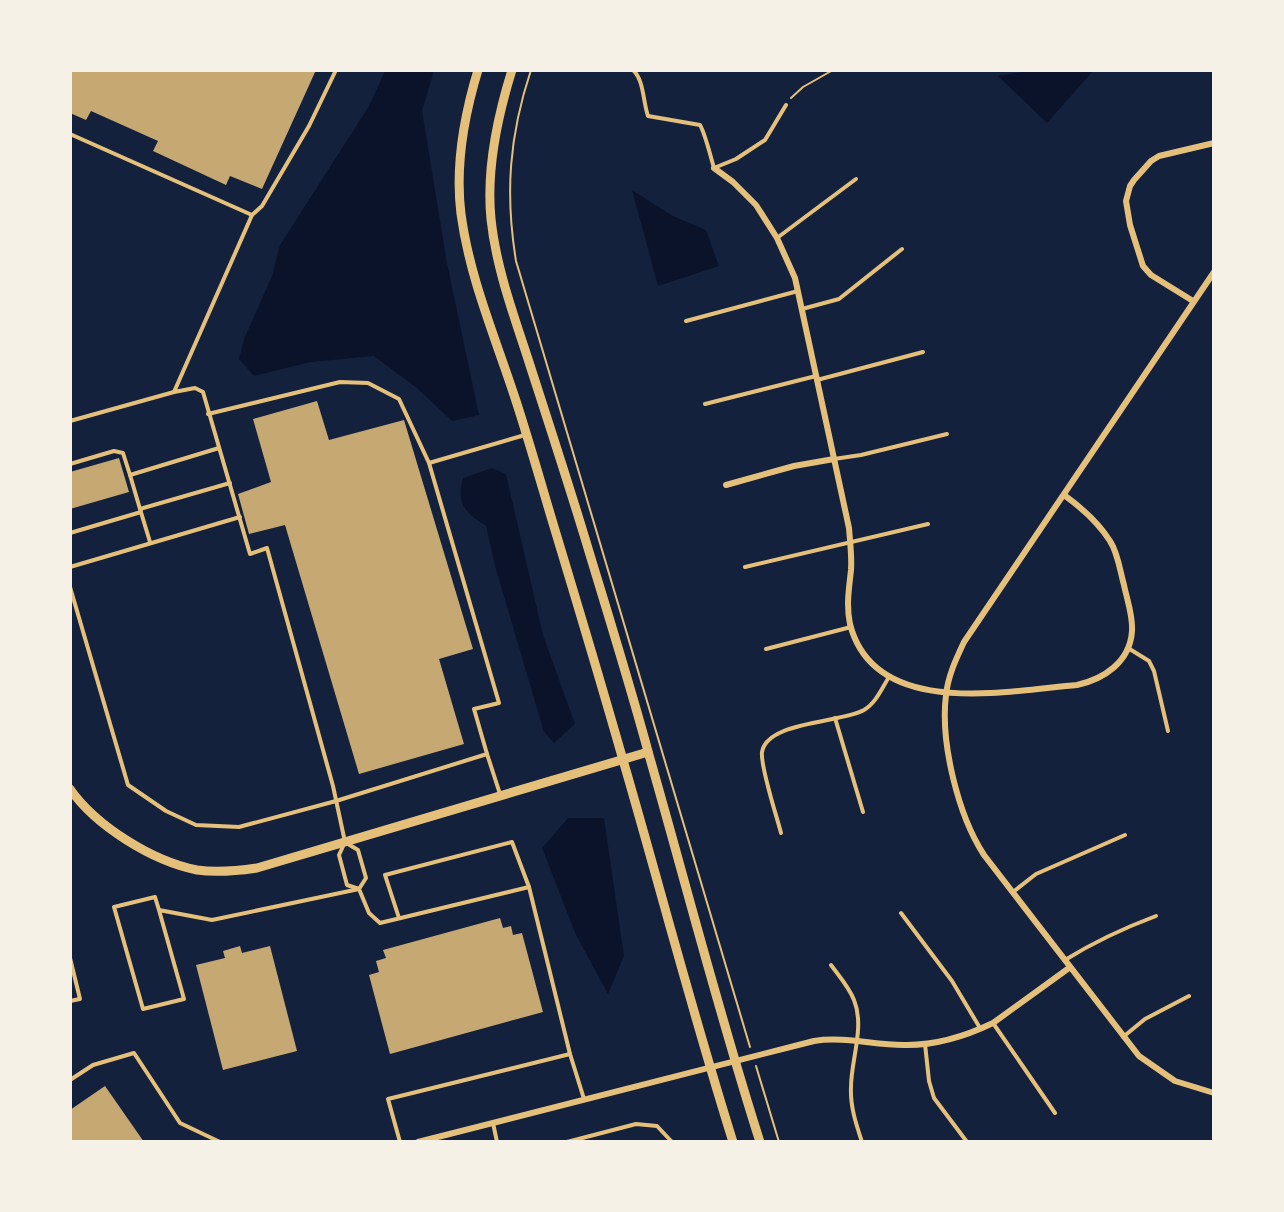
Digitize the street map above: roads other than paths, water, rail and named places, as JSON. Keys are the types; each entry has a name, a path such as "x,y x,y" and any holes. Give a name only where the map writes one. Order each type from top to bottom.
{"street":[{"path":"478,70 467,110 461,151 461,209 465,240 480,299 516,402 623,759 709,1067 733,1142"},
{"path":"512,70 500,111 493,147 490,188 495,245 510,303 567,481 648,752 734,1061 760,1142"},
{"path":"1193,301 1151,275 1143,266 1128,219 1126,201 1130,186 1151,161 1159,156 1214,143"},
{"path":"714,168 748,196 777,238 795,278 849,528 850,572 847,599 851,627 857,642 869,660 889,677 903,684 946,693 983,693 1077,685 1105,676 1116,666 1127,648 1132,630 1131,615 1115,551 1093,518 1064,495"},
{"path":"1214,272 964,642 946,693 946,737 965,820 974,840 1122,1037 1139,1056 1158,1071 1175,1080 1214,1093"},
{"path":"726,485 794,466 834,459"},
{"path":"70,789 90,813 103,824 151,853 181,866 216,872 257,868 648,752"},
{"path":"418,1142 814,1041 843,1038 907,1045 943,1042 993,1023 1070,968"}],"lane":[{"path":"174,392 252,215 262,206 309,126 336,70"},
{"path":"633,70 640,82 648,116 700,125 714,168 736,159 765,140 786,105"},
{"path":"70,134 252,215"},
{"path":"777,238 856,179"},
{"path":"802,309 839,299 902,249"},
{"path":"686,321 798,291"},
{"path":"705,404 923,352"},
{"path":"208,414 340,382 368,383 399,399 429,464 499,703 474,709 501,796"},
{"path":"70,421 174,392 195,388 203,392 250,554 267,548 336,801 345,842 339,855 347,885 359,890 369,913 380,923 529,887"},
{"path":"834,459 861,455 947,434"},
{"path":"429,464 526,435"},
{"path":"130,475 219,448"},
{"path":"70,464 114,451 123,453 150,542"},
{"path":"70,533 230,483"},
{"path":"70,567 240,517"},
{"path":"745,567 928,524"},
{"path":"70,587 129,785 166,811 196,825 239,827 336,801 487,754"},
{"path":"766,649 851,627"},
{"path":"1127,648 1149,661 1154,671 1168,731"},
{"path":"781,833 762,758 763,748 769,739 779,732 852,715 870,705 889,677"},
{"path":"835,718 863,812"},
{"path":"1012,892 1036,874 1125,835"},
{"path":"159,910 212,920 359,890 366,879 358,850 345,842"},
{"path":"399,918 386,875 512,842 529,887 570,1054 584,1099"},
{"path":"155,897 159,910 184,999 143,1009 114,907 155,897"},
{"path":"901,914 952,981 980,1029"},
{"path":"1064,960 1121,929 1156,916"},
{"path":"70,958 80,999 70,1001"},
{"path":"831,965 854,1000 858,1012 851,1103 862,1142"},
{"path":"1122,1037 1145,1019 1189,996"},
{"path":"993,1023 1055,1113"},
{"path":"925,1044 929,1081 934,1098 967,1142"},
{"path":"70,1080 93,1065 134,1053 180,1123 220,1142"},
{"path":"400,1142 388,1099 570,1054"},
{"path":"492,1122 497,1142"},
{"path":"567,1142 636,1124 657,1126 672,1142"}],"water":[{"path":"385,71 434,71 422,111 447,263 479,415 452,421 417,388 374,356 311,362 254,376 239,359 244,339 272,276 280,245 369,106"},
{"path":"1028,71 1093,71 1047,123 998,76"},
{"path":"632,190 673,216 706,230 719,266 658,286"},
{"path":"492,468 506,474 543,635 575,724 554,743 544,732 495,566 486,526 468,512 462,501 463,478"},
{"path":"568,818 604,818 624,956 608,994 576,935 542,848"}]}
